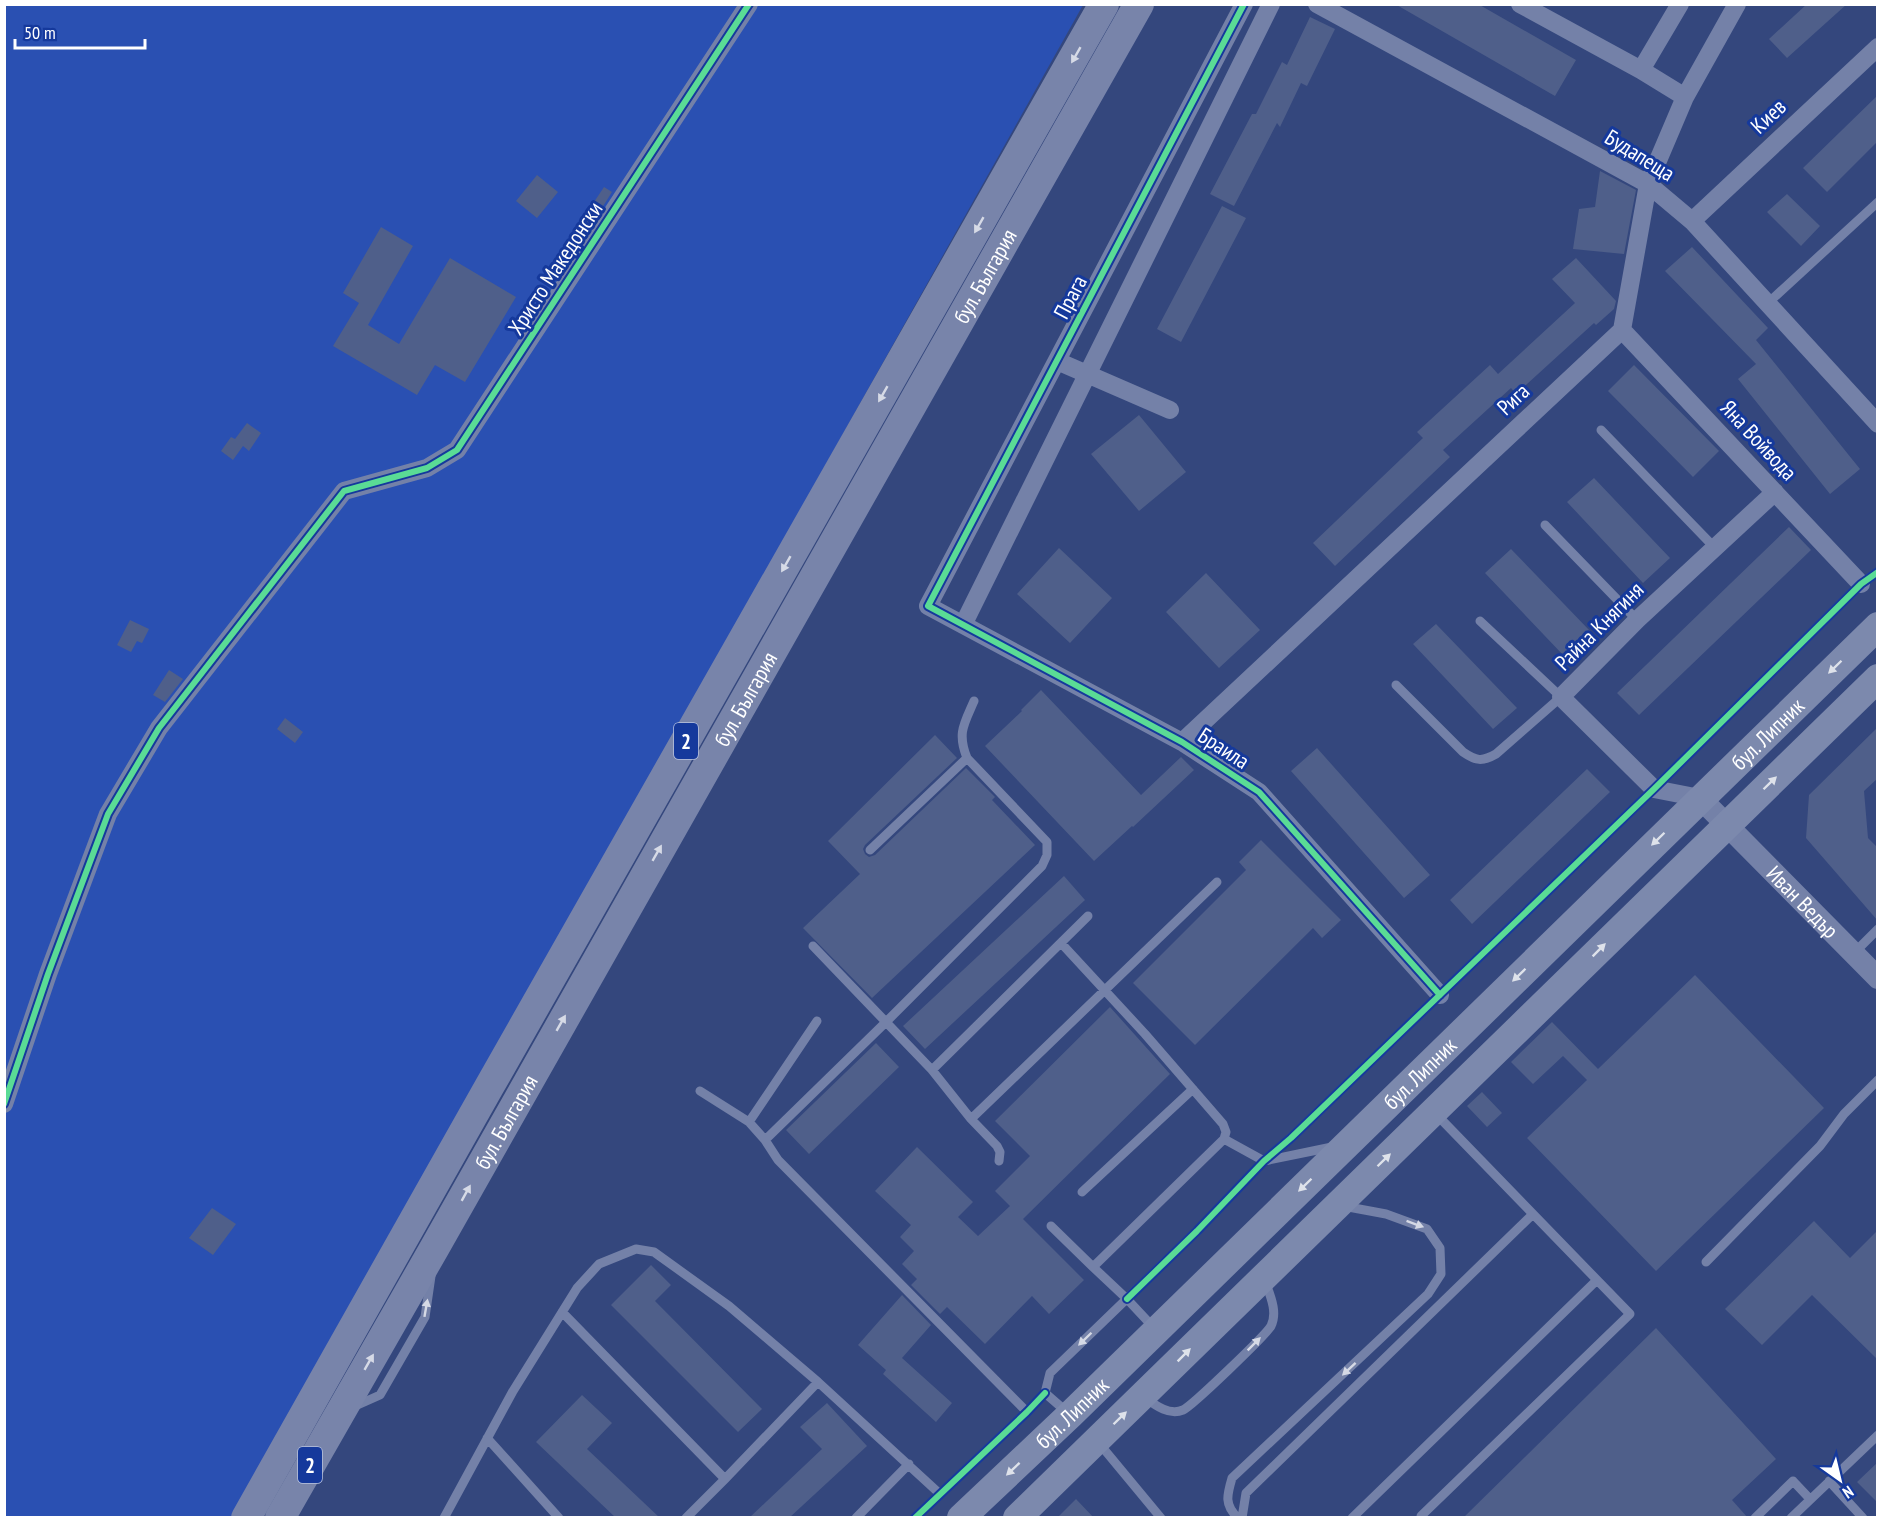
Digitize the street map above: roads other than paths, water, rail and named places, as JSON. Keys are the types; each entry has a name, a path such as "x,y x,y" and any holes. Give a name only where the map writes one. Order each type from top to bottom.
{"highway":[{"name":"бул. България","path":"246,1518 1104,4"},
{"name":"бул. България","path":"280,1518 1139,4"}],"main road":[{"name":"бул. Липник","path":"961,1518 1071,1414 1878,626"},
{"name":"бул. Липник","path":"1017,1518 1878,678"},
{"path":"1071,1414 1096,1440"}],"street":[{"name":"Христо Македонски","path":"4,1104 48,974 108,814 159,728 344,491 427,468 457,450 749,4"},
{"name":"Прага","path":"928,606 1244,4"},
{"path":"963,625 1271,4"},
{"name":"Будапеща","path":"1317,4 1648,184 1692,221 1878,424"},
{"path":"1520,4 1641,70 1685,97"},
{"path":"1641,70 1680,4"},
{"path":"1622,330 1648,184 1685,97 1737,4"},
{"name":"Киев","path":"1692,221 1878,47"},
{"name":"Яна Войвода","path":"1622,330 1861,584"},
{"name":"Рига","path":"1182,742 1622,330"},
{"path":"1057,361 1087,376 1170,410"},
{"name":"Райна Княгиня","path":"1654,789 1561,698 1637,620 1776,492"},
{"name":"Браила","path":"928,606 1182,742 1259,792 1440,995"},
{"path":"1654,789 1700,798"},
{"name":"Иван Ведър","path":"1700,798 1878,978"}],"lane":[{"path":"1768,303 1878,202"},
{"path":"1601,430 1715,549"},
{"path":"1545,525 1637,620"},
{"path":"915,1518 1027,1412 1045,1393 1050,1373 1197,1231 1264,1161 1654,789 1861,584 1878,572"},
{"path":"1396,686 1463,752 1474,759 1485,760 1496,754 1561,698 1480,621"},
{"path":"765,1140 1042,866 1047,855 1047,842 967,758 961,732 974,701"},
{"path":"870,850 967,758"},
{"path":"971,1119 1217,882"},
{"path":"932,1070 1088,916"},
{"path":"1854,953 1878,929"},
{"path":"1060,943 1145,1034 1223,1124 1226,1132 1224,1140 1093,1267"},
{"path":"813,946 932,1070 971,1119 997,1146 1000,1152 999,1161"},
{"path":"749,1122 817,1021"},
{"path":"1706,1262 1820,1146 1844,1114 1878,1080"},
{"path":"1082,1192 1192,1089"},
{"path":"700,1091 749,1122 778,1160 1027,1412"},
{"path":"1422,1516 1630,1314 1434,1112"},
{"path":"1224,1140 1264,1161 1348,1143"},
{"path":"1338,1206 1386,1214 1427,1229 1440,1248 1441,1274 1428,1294 1232,1478 1226,1495 1231,1511 1240,1518 1246,1493 1533,1214"},
{"path":"1051,1226 1156,1330"},
{"path":"444,1518 513,1391 577,1288 600,1264 636,1249 654,1252 729,1306 818,1382 940,1494"},
{"path":"1143,1396 1160,1408 1182,1411 1205,1392 1270,1328 1273,1309 1264,1276"},
{"path":"1352,1518 1597,1280"},
{"path":"562,1312 725,1479"},
{"path":"686,1518 818,1382"},
{"path":"1045,1393 1071,1414"},
{"path":"1791,1518 1878,1435"},
{"path":"487,1438 559,1518"},
{"path":"1096,1440 1161,1518"},
{"path":"856,1518 909,1464"},
{"path":"1755,1518 1793,1481 1810,1499"},
{"path":"1829,1481 1863,1518"}]}
